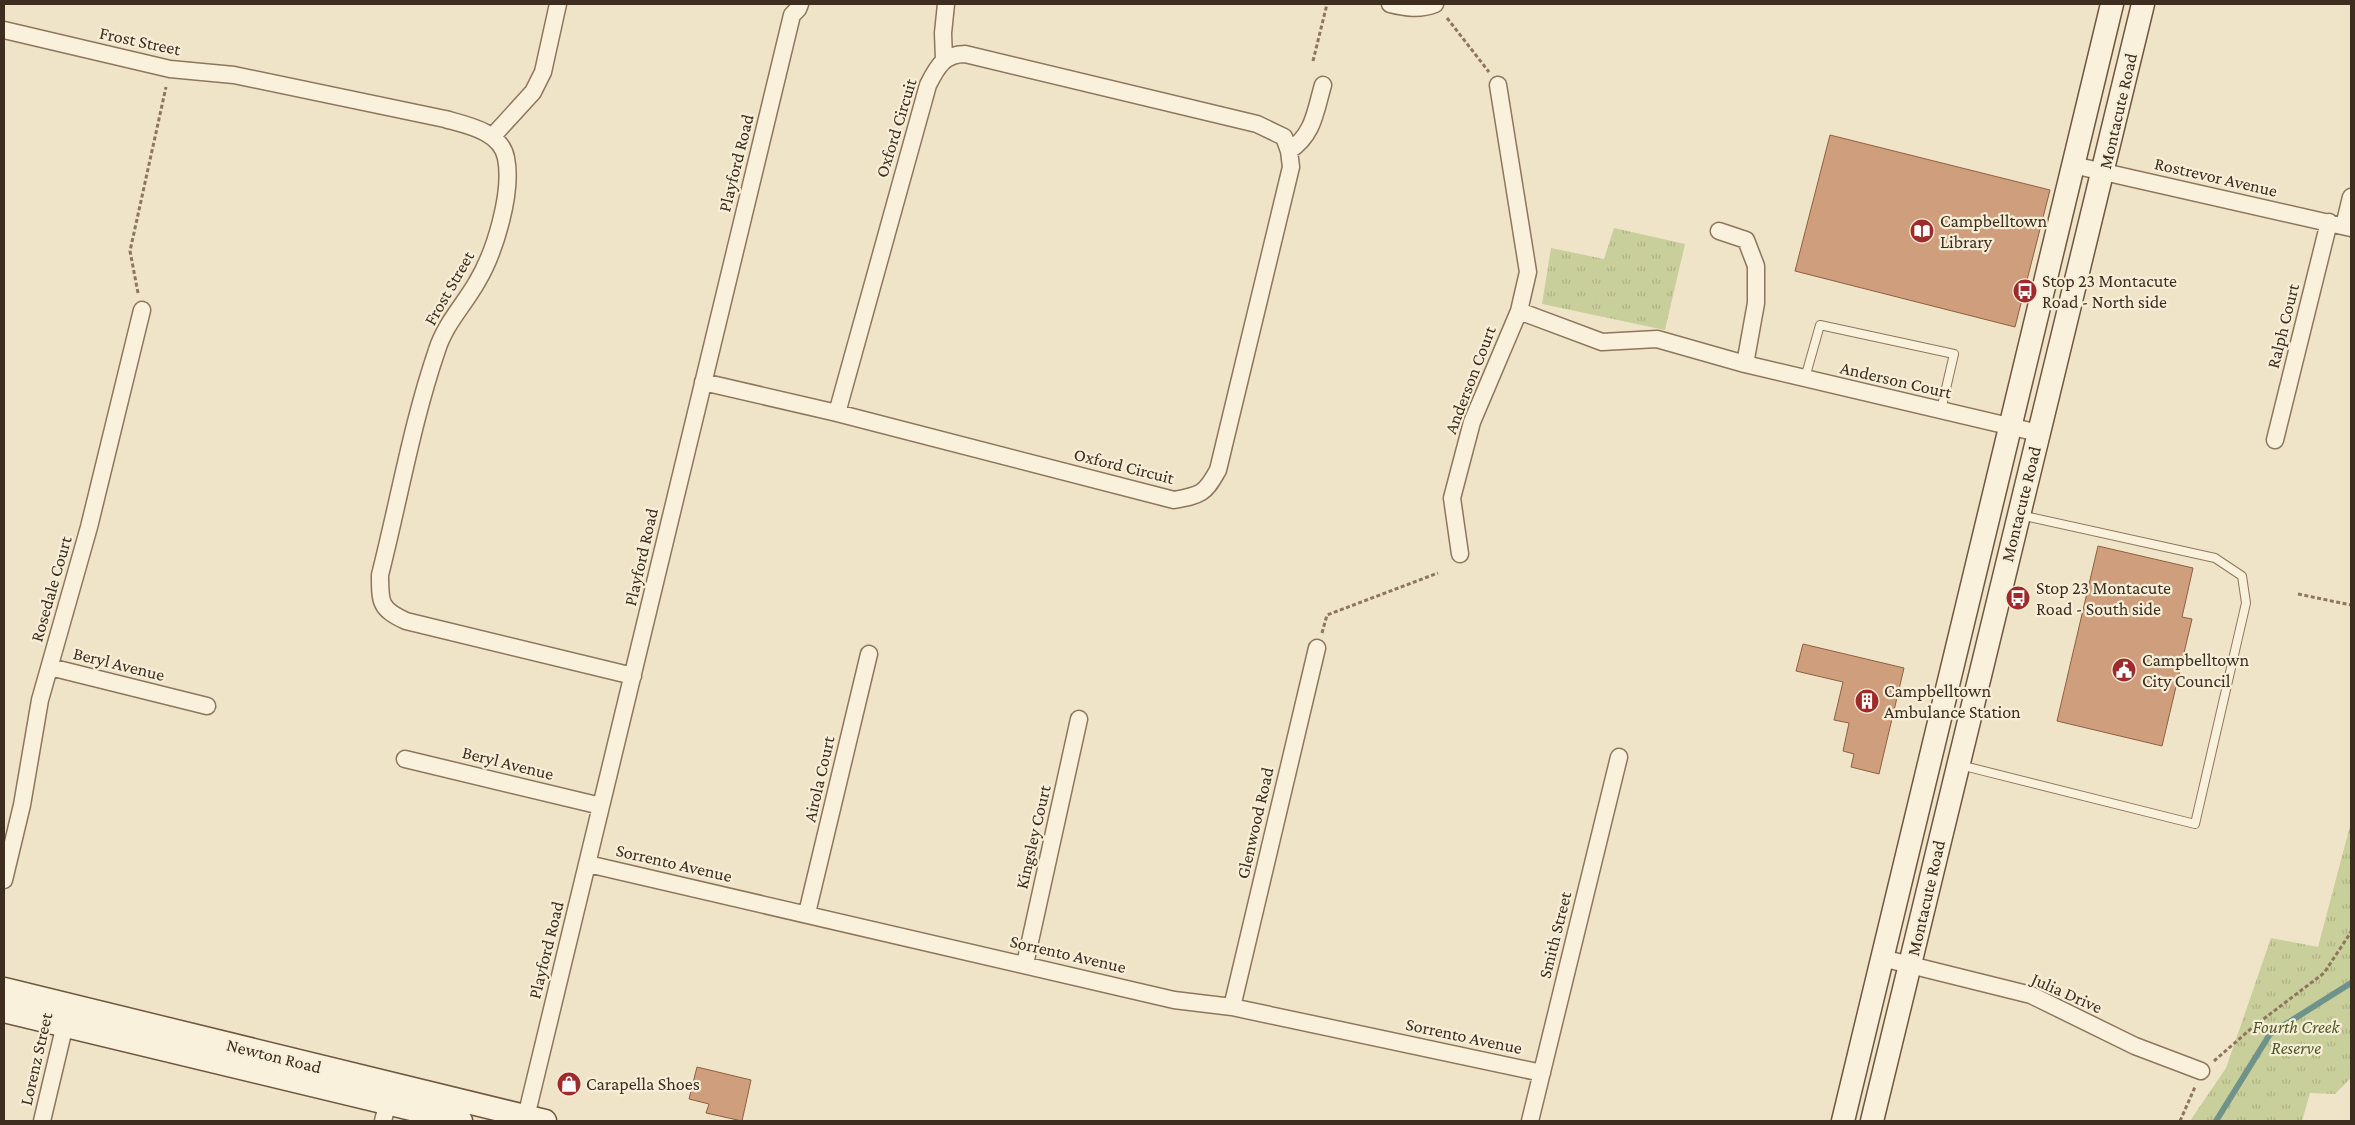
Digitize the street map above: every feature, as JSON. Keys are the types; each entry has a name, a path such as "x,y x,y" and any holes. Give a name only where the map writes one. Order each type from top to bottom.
{"main road":[{"name":"Montacute Road","path":"1843,1121 2112,4"},
{"name":"Montacute Road","path":"1872,1121 2018,515 2144,4"},
{"name":"Newton Road","path":"4,990 67,1016 387,1103 461,1121"},
{"name":"Newton Road","path":"4,1011 67,1016"},
{"name":"Newton Road","path":"387,1103 532,1120"}],"street":[{"path":"492,137 533,92 543,72 558,4"},
{"name":"Playford Road","path":"532,1120 601,806 792,15 800,4"},
{"path":"946,4 943,33 944,59 954,54 965,54 1257,124 1284,137 1289,151 1302,143 1310,130 1323,85"},
{"path":"1390,4 1406,8 1439,7"},
{"name":"Frost Street","path":"4,30 170,69 234,75 445,119 475,128 492,137 506,156 507,178 496,241 488,263 452,318 437,348 425,389 380,575 380,594 383,607 390,614 406,621 633,676"},
{"name":"Oxford Circuit","path":"837,413 928,85 944,59"},
{"name":"Anderson Court","path":"1460,554 1452,498 1472,422 1520,311 1528,272 1498,85"},
{"name":"Oxford Circuit","path":"703,382 837,413 1174,500 1193,497 1208,489 1218,470 1291,167 1289,151"},
{"name":"Rostrevor Avenue","path":"2073,165 2342,225"},
{"name":"Ralph Court","path":"2275,440 2351,197"},
{"path":"1719,231 1746,240 1756,266 1756,303 1745,364"},
{"name":"Rosedale Court","path":"4,880 22,805 40,700 89,527 142,310"},
{"name":"Anderson Court","path":"1520,311 1602,342 1657,340 1745,364 2038,433"},
{"name":"Glenwood Road","path":"1232,1007 1317,648"},
{"name":"Airola Court","path":"807,913 869,654"},
{"name":"Beryl Avenue","path":"50,667 207,706"},
{"name":"Kingsley Court","path":"1025,964 1079,719"},
{"name":"Smith Street","path":"1530,1121 1619,757"},
{"name":"Beryl Avenue","path":"405,759 601,806"},
{"name":"Sorrento Avenue","path":"588,864 807,913 1174,1000 1232,1007 1542,1073"},
{"name":"Julia Drive","path":"1882,958 2031,996 2135,1046 2201,1071"},
{"name":"Lorenz Street","path":"42,1121 67,1016"}],"lane":[{"path":"1805,378 1820,325 1954,354 1941,411"},
{"path":"1958,765 2195,824 2246,603 2242,576 2215,558 2018,515"}],"path":[{"path":"1313,61 1327,4"},
{"path":"1439,7 1498,85"},
{"path":"142,310 130,251 170,69"},
{"path":"1317,648 1327,615 1438,574"},
{"path":"2298,594 2351,605"},
{"path":"2180,1121 2201,1071 2253,1027 2324,973 2351,932"}],"green space":[{"path":"1614,228 1685,244 1665,330 1542,304 1551,248 1604,259"},
{"name":"Fourth Creek Reserve","path":"2351,822 2351,1078 2335,1094 2310,1093 2302,1121 2190,1121 2226,1068 2271,938 2318,947"}],"building":[{"name":"Campbelltown Library","path":"1830,135 2050,190 2015,327 1795,271"},
{"name":"Campbelltown City Council","path":"2098,546 2193,568 2182,617 2192,619 2162,746 2057,721"},
{"name":"Campbelltown Ambulance Station","path":"1803,644 1904,668 1879,774 1851,767 1854,754 1843,751 1849,723 1834,720 1843,682 1796,671"},
{"path":"697,1067 751,1080 742,1121 706,1113 709,1104 689,1099"}],"waterway":[{"path":"2216,1121 2270,1034 2351,983"}],"place":[{"name":"Campbelltown Library","path":"1922,231"},
{"name":"Stop 23 Montacute Road - North side","path":"2025,291"},
{"name":"Stop 23 Montacute Road - South side","path":"2018,598"},
{"name":"Campbelltown City Council","path":"2124,670"},
{"name":"Campbelltown Ambulance Station","path":"1867,701"},
{"name":"Carapella Shoes","path":"569,1084"}]}
